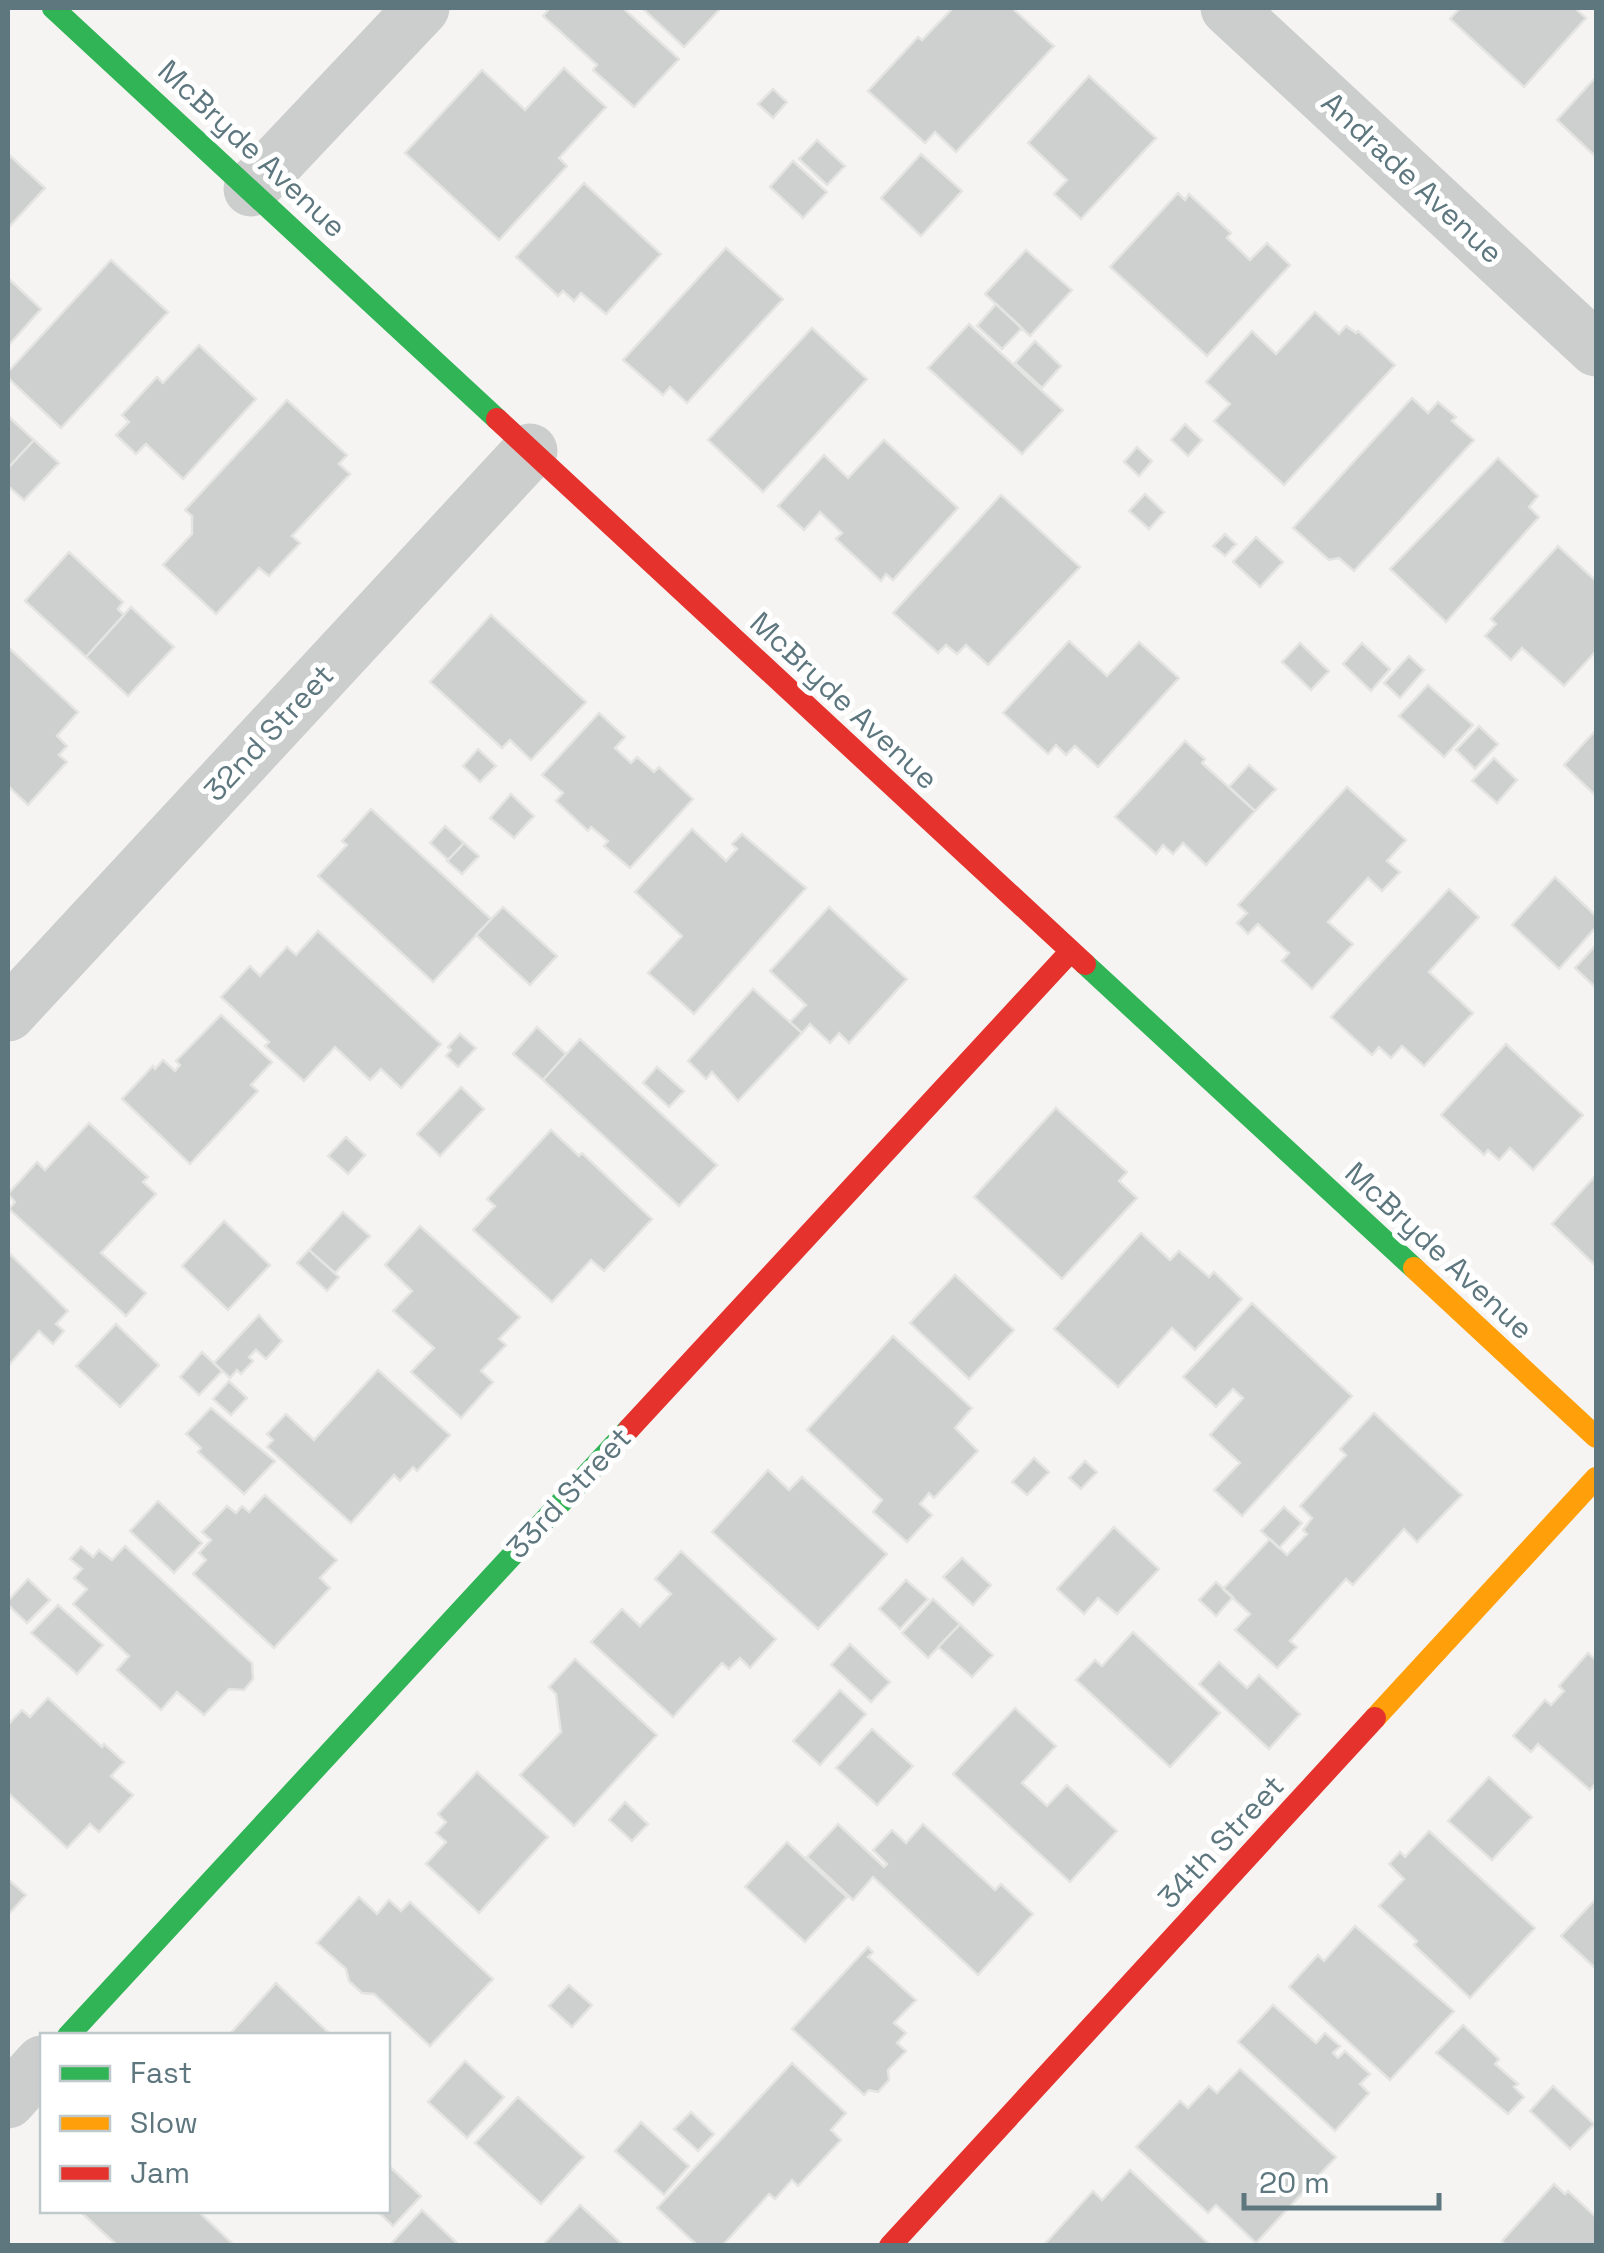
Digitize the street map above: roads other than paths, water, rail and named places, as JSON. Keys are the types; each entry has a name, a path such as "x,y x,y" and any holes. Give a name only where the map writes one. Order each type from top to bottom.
{"street":[{"name":"McBryde Avenue","path":"53,8 1596,1438"},
{"path":"251,189 422,8"},
{"name":"Andrade Avenue","path":"1228,8 1596,349"},
{"name":"32nd Street","path":"8,1014 530,451"},
{"name":"33rd Street","path":"71,2033 1071,952"},
{"name":"34th Street","path":"890,2246 1596,1478"},
{"path":"8,2101 40,2065"}]}
